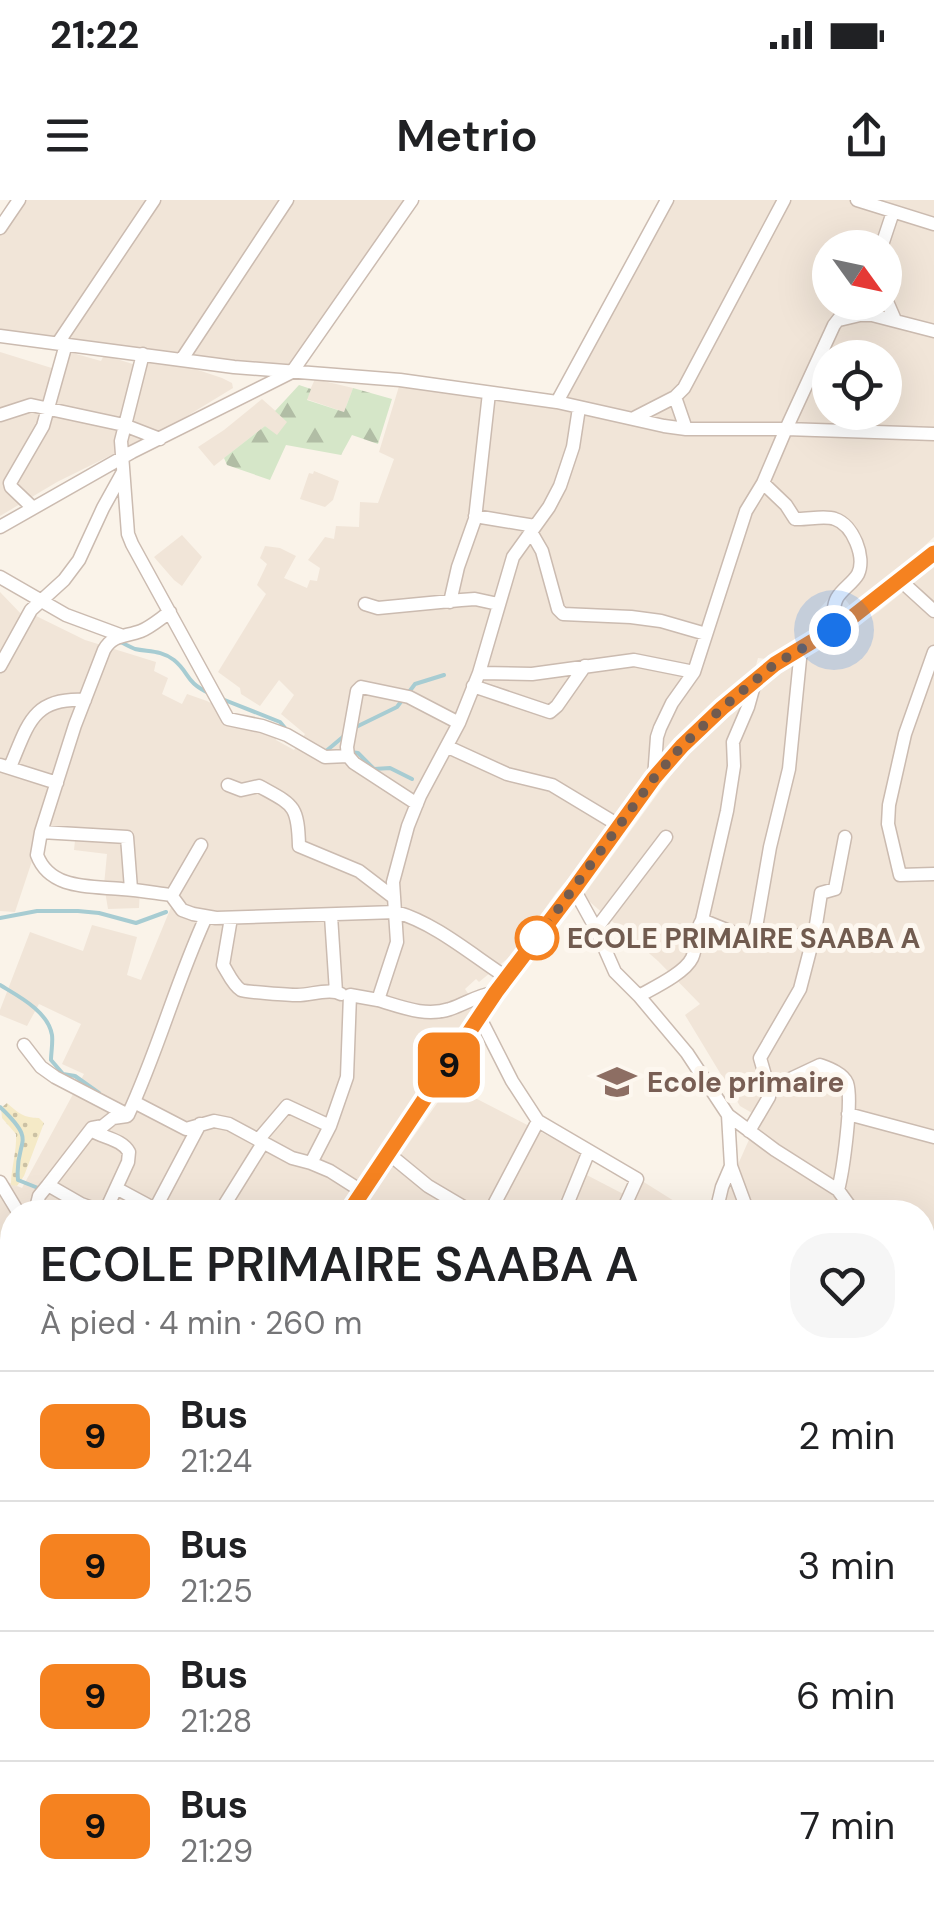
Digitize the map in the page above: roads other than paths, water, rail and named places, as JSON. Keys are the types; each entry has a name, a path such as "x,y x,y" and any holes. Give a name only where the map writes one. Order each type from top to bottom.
{"street":[{"path":"0,228 19,200"},
{"path":"33,508 10,483 43,426 62,344 154,200"},
{"path":"182,359 286,200"},
{"path":"0,527 122,466 160,439 292,372 412,200"},
{"path":"558,402 667,200"},
{"path":"634,418 675,397 690,376 784,200"},
{"path":"857,200 934,224"},
{"path":"887,230 893,212"},
{"path":"654,778 660,728 694,672 746,511 764,483 837,321 841,320"},
{"path":"894,320 934,331"},
{"path":"0,336 292,372 400,380 558,402 686,429 934,434"},
{"path":"143,354 121,441 128,534 228,719 286,735 324,757 348,756"},
{"path":"450,602 475,516 489,393"},
{"path":"675,397 686,429"},
{"path":"0,415 32,405 124,426 160,439"},
{"path":"378,1000 396,942 393,897 408,826 476,680 513,557 560,486 573,447 579,408"},
{"path":"0,666 24,619 79,560 122,466"},
{"path":"764,483 793,518 831,518 840,522 859,550 861,564 856,577 837,598 834,630"},
{"path":"475,516 533,529"},
{"path":"533,529 563,614 668,622 706,634"},
{"path":"358,1200 506,977 682,746 775,664 834,630 934,553"},
{"path":"0,577 66,616 120,636"},
{"path":"901,581 934,611"},
{"path":"365,604 378,608 475,600 498,604"},
{"path":"170,612 141,631 109,642 104,650 41,832 37,855 48,874 81,886 172,896 182,910 206,917 396,912 438,932 506,977"},
{"path":"754,939 789,769 800,650"},
{"path":"934,652 901,747 888,816 900,875 934,874"},
{"path":"476,680 638,660 694,672"},
{"path":"476,680 550,712 585,666"},
{"path":"640,996 670,978 692,958 728,811 733,742 756,680"},
{"path":"416,804 348,756 354,697 362,687 409,697 459,722"},
{"path":"57,783 5,766 40,708 72,699 85,700"},
{"path":"448,747 508,774 552,785 620,826"},
{"path":"228,785 241,790 259,786 290,804 296,814 300,846 359,871 393,897"},
{"path":"41,832 127,836 131,889"},
{"path":"596,929 666,836"},
{"path":"750,1131 768,1100 769,1089 760,1059 800,990 821,892 836,889 845,837"},
{"path":"172,896 201,845"},
{"path":"574,889 615,972 687,1053 728,1115 838,1190 846,1200"},
{"path":"311,1163 330,1126 349,1066 331,916"},
{"path":"38,1200 91,1130 131,1109 206,917"},
{"path":"230,918 222,964 244,992 297,995 321,990 431,1013 496,992"},
{"path":"702,920 754,939 783,940 814,931"},
{"path":"480,1018 538,1120 637,1180 628,1200"},
{"path":"24,1046 55,1077 131,1109 186,1129 214,1122 229,1124 292,1158 330,1171 354,1200"},
{"path":"769,1089 822,1064 846,1081 848,1114 838,1190"},
{"path":"227,1200 260,1142 287,1106 330,1126"},
{"path":"848,1114 934,1137"},
{"path":"728,1115 730,1166 743,1200"},
{"path":"496,1200 538,1120"},
{"path":"163,1200 200,1124"},
{"path":"91,1130 124,1144 129,1152 110,1200"},
{"path":"569,1200 589,1151"},
{"path":"389,1154 452,1200"},
{"path":"719,1200 730,1166"},
{"path":"48,1185 74,1200"},
{"path":"116,1188 136,1199"}],"waterway":[{"path":"120,642 169,657 209,693"},
{"path":"409,692 415,684 444,675"},
{"path":"222,699 280,722 285,728"},
{"path":"356,727 397,707 403,699"},
{"path":"325,752 344,736"},
{"path":"351,752 358,753 374,769 390,768 412,779"},
{"path":"0,918 37,911 78,911 136,923 166,912"},
{"path":"0,985 45,1019 52,1035 51,1060 63,1074 75,1076 99,1093"},
{"path":"0,1107 22,1136 18,1180 38,1188"}],"place":[{"name":"ECOLE PRIMAIRE SAABA A","path":"537,938"},
{"name":"Ecole primaire","path":"617,1082"}]}
